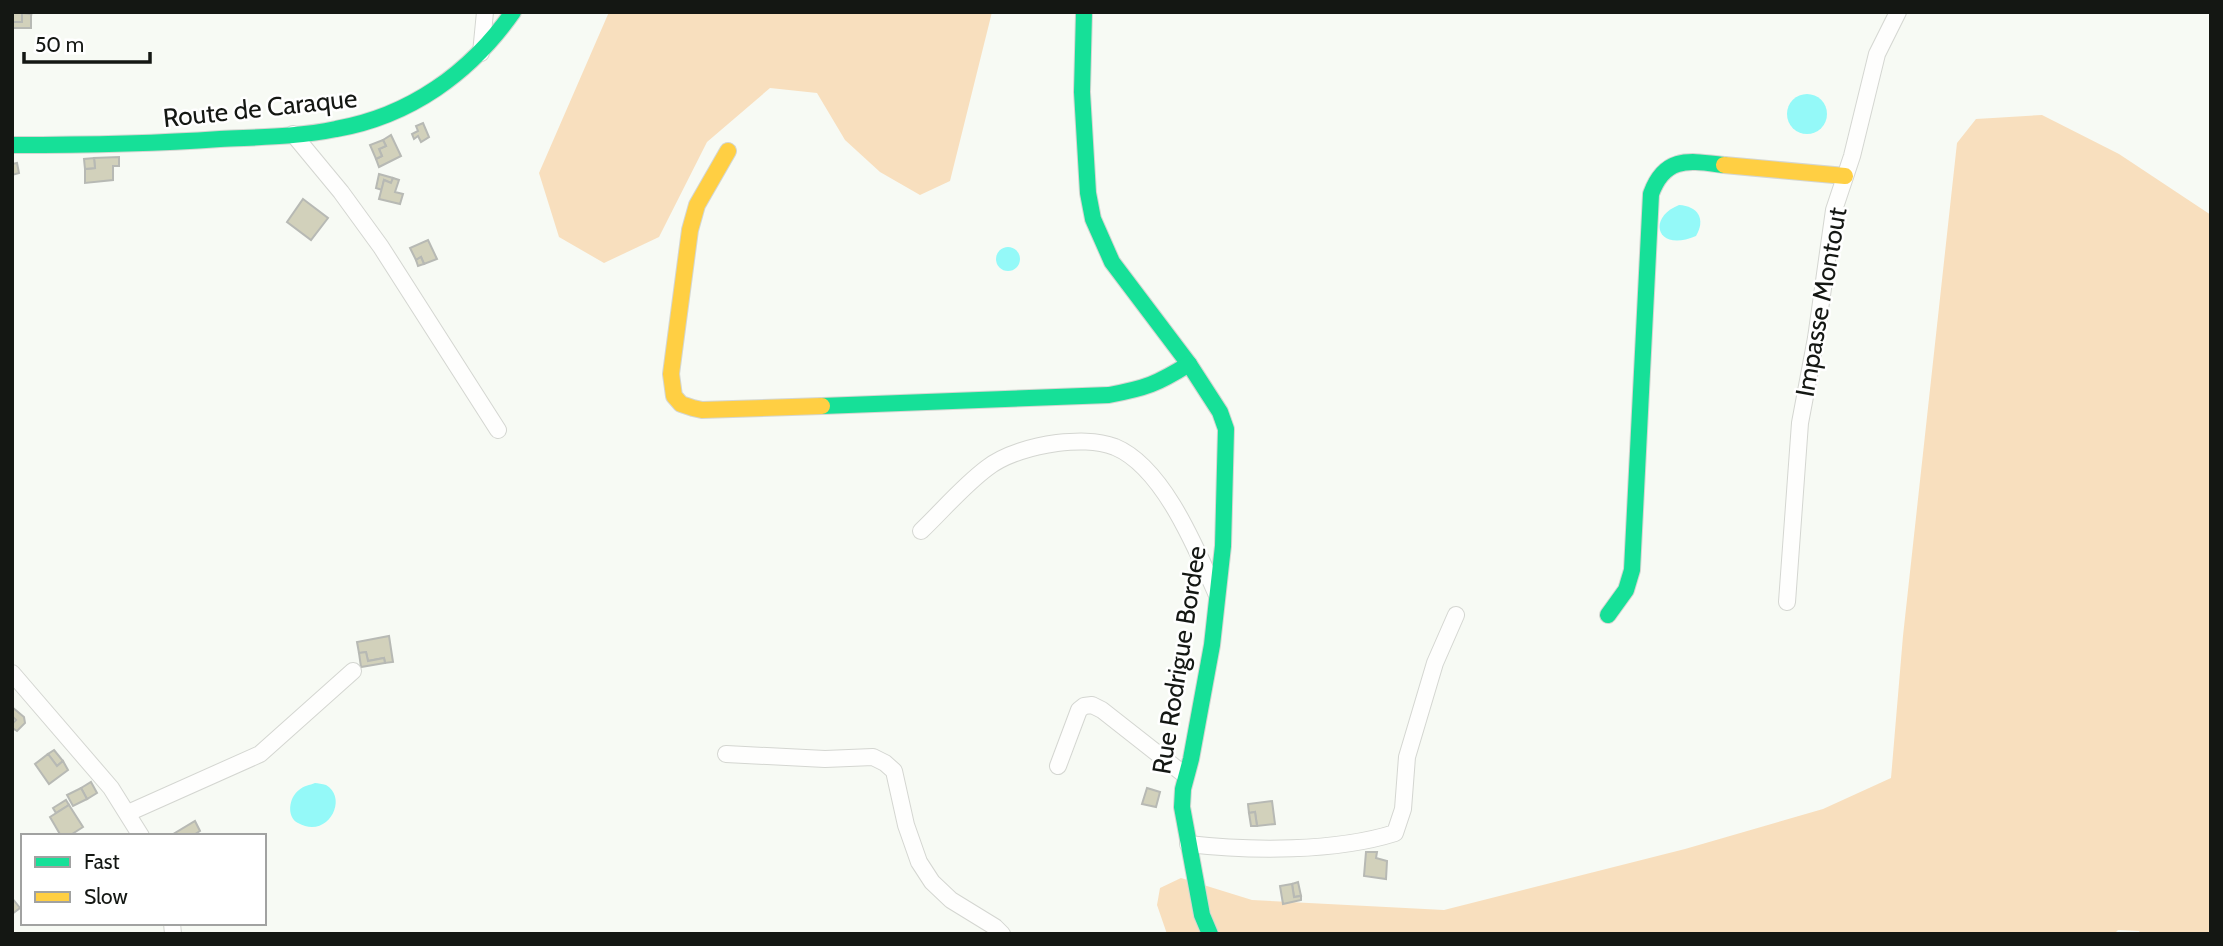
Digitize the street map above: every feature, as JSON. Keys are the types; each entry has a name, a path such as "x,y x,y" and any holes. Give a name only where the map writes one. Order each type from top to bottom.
{"street":[{"path":"480,56 485,12"},
{"name":"Route de Caraque","path":"12,145 144,144 293,134 350,127 379,119 416,103 480,56 500,33 513,12"},
{"name":"Rue Rodrigue Bordee","path":"1084,12 1082,92 1088,192 1093,219 1112,262 1189,364 1220,412 1226,429 1223,546 1202,703 1183,789 1182,807 1202,915 1210,934"},
{"name":"Impasse Montout","path":"1787,602 1800,424 1816,338 1834,210 1877,54 1898,12"},
{"path":"293,134 382,247 498,430"},
{"path":"728,151 697,205 690,230 671,374 674,400 681,406 702,410 1109,395 1143,389 1161,382 1189,364"},
{"path":"1608,615 1626,590 1632,570 1644,305 1651,194 1655,183 1661,172 1671,165 1685,161 1845,176"},
{"path":"921,531 979,475 1002,458 1041,445 1090,441 1115,448 1145,469 1187,527 1217,596"},
{"path":"1188,844 1229,848 1339,845 1395,833 1403,809 1407,757 1435,663 1456,615"},
{"path":"128,813 260,754 353,671"},
{"path":"12,673 111,788 140,834"},
{"path":"1058,766 1079,710 1092,705 1126,728 1186,776"},
{"path":"726,754 825,759 873,757 885,763 894,771 906,825 919,862 932,882 951,900 1003,934"}],"shaded area":[{"path":"609,12 992,12 950,181 920,195 880,172 845,140 817,93 770,88 707,142 659,237 604,263 559,237 539,173"},
{"path":"2042,115 2119,154 2211,215 2211,934 2141,934 2139,931 2118,930 2114,934 1167,934 1157,905 1160,888 1181,878 1252,900 1444,910 1685,849 1823,809 1891,778 1903,636 1957,143 1976,119"}],"water":[{"path":"1807,94 1821,100 1827,114 1821,128 1807,134 1793,128 1787,114 1793,100"},
{"path":"1679,205 1691,208 1698,214 1699,230 1696,236 1672,240 1660,232 1660,225 1662,218"},
{"path":"1008,247 1017,250 1020,259 1017,268 1008,271 999,268 996,259 999,250"},
{"path":"315,783 326,785 333,791 335,807 326,822 309,827 294,820 290,807 296,793"}],"building":[{"path":"12,12 30,12 31,14 22,13 22,22 12,22"},
{"path":"22,13 31,14 31,28 12,28 12,22 22,22"},
{"path":"423,123 429,137 421,142 418,136 414,139 412,134 418,131 416,126"},
{"path":"391,135 401,156 379,167 376,159 382,156 379,149 386,146 383,140"},
{"path":"383,140 386,146 379,149 382,156 376,159 370,145"},
{"path":"119,157 119,166 113,166 113,180 85,183 85,169 95,168 94,158"},
{"path":"94,158 95,168 85,169 84,159"},
{"path":"17,163 19,173 12,175 12,164"},
{"path":"379,174 393,178 391,183 384,180 382,190 376,188"},
{"path":"393,178 399,180 395,192 403,194 400,204 379,199 384,180 391,183"},
{"path":"303,199 328,218 311,240 287,222"},
{"path":"428,240 437,259 424,264 421,257 416,260 410,248"},
{"path":"421,257 424,264 418,266 416,260"},
{"path":"389,636 393,662 385,663 384,658 368,661 366,652 359,653 357,642"},
{"path":"366,652 368,661 384,658 385,663 361,667 359,653"},
{"path":"12,707 24,717 25,723 17,731 12,731 12,724 16,720 12,716"},
{"path":"54,750 63,761 57,766 48,754"},
{"path":"48,754 57,766 63,761 68,770 49,784 35,764"},
{"path":"91,782 97,793 87,799 81,788"},
{"path":"81,788 87,799 73,806 67,795"},
{"path":"1147,788 1160,792 1156,807 1142,804"},
{"path":"66,800 69,805 56,813 53,808"},
{"path":"1272,801 1275,824 1257,826 1255,812 1249,813 1248,804"},
{"path":"69,805 83,827 72,834 60,834 50,817"},
{"path":"1255,812 1257,826 1251,826 1249,813"},
{"path":"195,821 200,831 195,834 173,834"},
{"path":"1366,852 1377,852 1376,858 1387,861 1386,879 1364,876"},
{"path":"1298,882 1301,896 1294,897 1292,884"},
{"path":"1292,884 1294,897 1301,896 1301,900 1283,904 1280,886"},
{"path":"12,898 20,908 12,914"}],"traffic: fast":[{"path":"12,145 142,143 278,136 322,132 363,123 389,114 436,89 478,54 513,12"},
{"path":"1084,12 1082,92 1088,193 1093,219 1112,262 1189,364 1220,412 1226,429 1223,546 1212,645 1183,789 1182,807 1202,915 1210,934"},
{"path":"1608,615 1626,590 1632,570 1651,194 1664,172 1680,163 1724,165"},
{"path":"822,406 1109,395 1151,384 1189,364"}],"traffic: slow":[{"path":"728,151 697,205 690,230 671,374 674,396 681,404 702,410 822,406"},
{"path":"1724,165 1845,176"}]}
